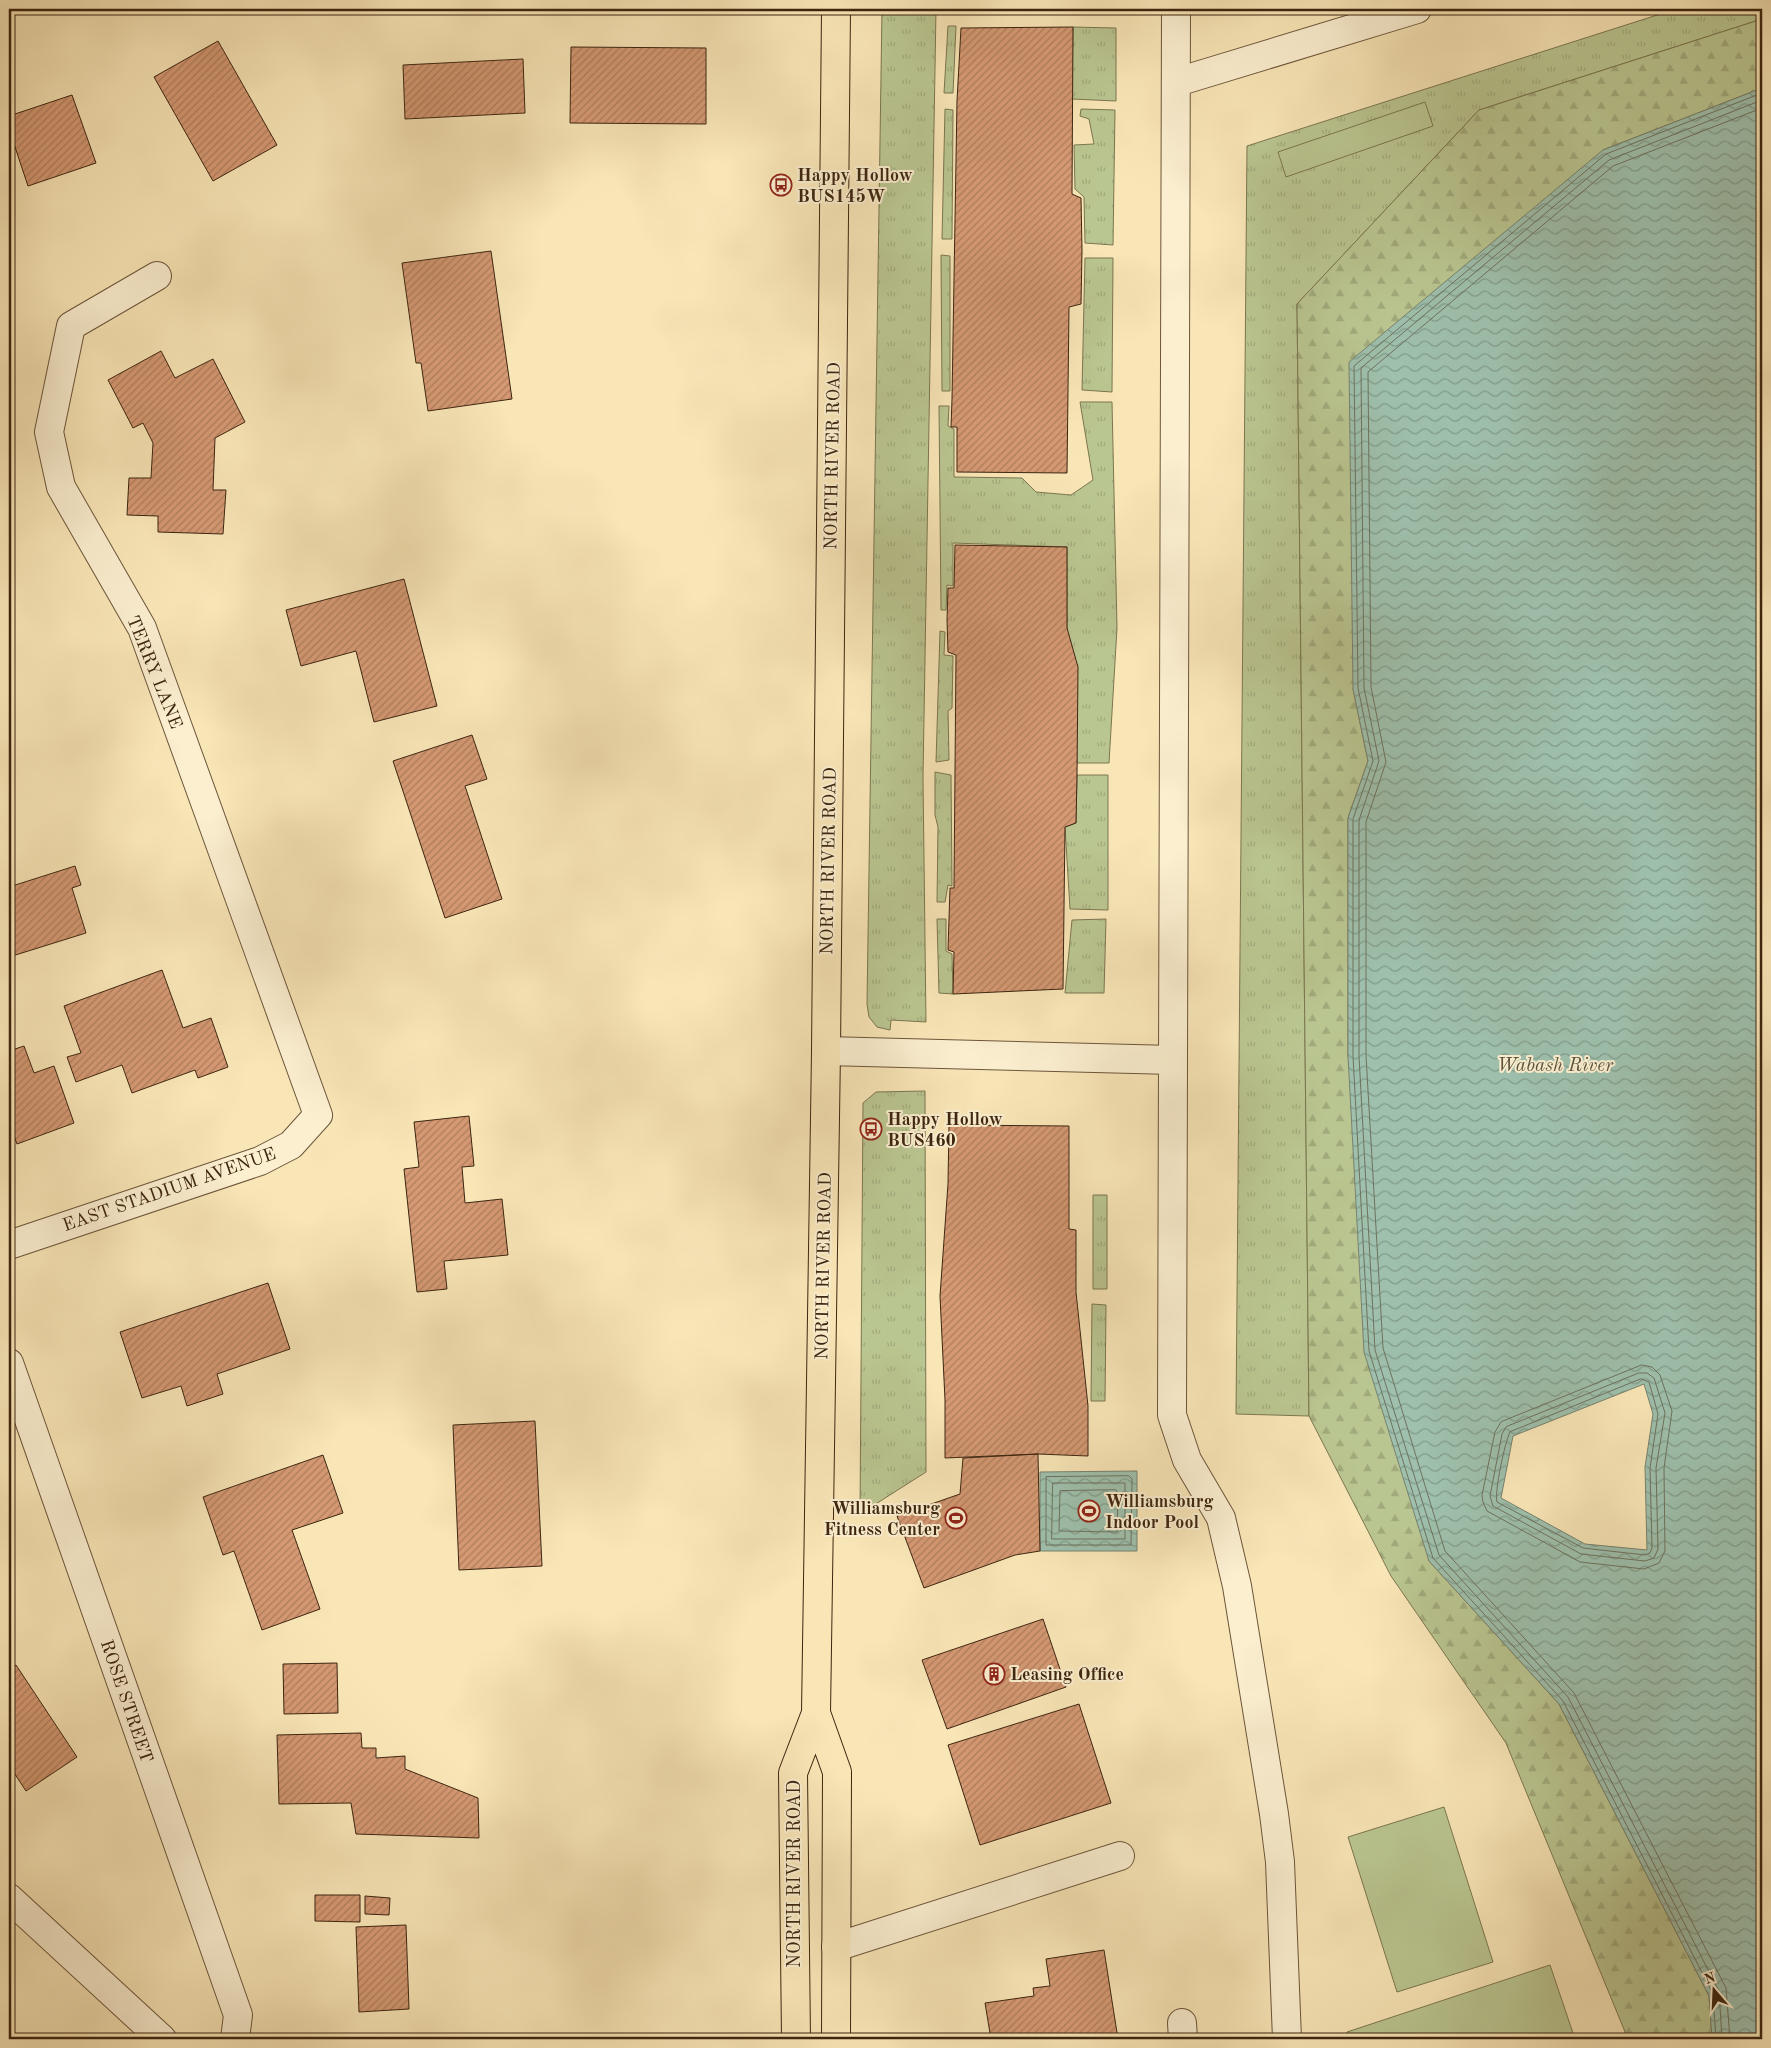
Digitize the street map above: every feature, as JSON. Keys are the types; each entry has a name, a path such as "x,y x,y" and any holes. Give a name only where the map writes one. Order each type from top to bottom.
{"main road":[{"name":"NORTH RIVER ROAD","path":"796,2039 793,1773 816,1713 826,1051 836,9"},
{"name":"NORTH RIVER ROAD","path":"816,1713 837,1772 836,2039"}],"street":[{"path":"1176,9 1172,1415 1187,1460 1221,1518 1237,1586 1280,1862 1287,2039"},
{"path":"1176,82 1416,9"},
{"name":"TERRY LANE","path":"157,276 71,326 48,432 61,487 142,628 318,1115"},
{"path":"826,1051 1173,1060"},
{"name":"EAST STADIUM AVENUE","path":"9,1245 260,1161 291,1145 318,1115"},
{"name":"ROSE STREET","path":"9,1363 238,2015 235,2039"},
{"path":"836,1947 1120,1856"},
{"path":"9,1898 162,2039"}],"green space":[{"path":"882,9 936,9 923,777 926,1022 891,1020 890,1030 877,1027 869,1017 867,1004"},
{"path":"1676,9 1762,9 1762,19 1479,110 1297,304 1309,1416 1236,1414 1247,146"},
{"path":"1762,19 1762,88 1603,150 1353,689 1368,761 1348,818 1348,1056 1429,1561 1559,1704 1709,1996 1712,2039 1628,2039 1506,1743 1391,1576 1309,1416 1297,304 1479,110"},
{"path":"948,26 956,26 953,93 944,93"},
{"path":"1073,27 1116,28 1116,101 1072,99"},
{"path":"1425,102 1433,126 1286,177 1278,152"},
{"path":"945,109 953,110 952,239 942,239"},
{"path":"1081,109 1115,110 1113,245 1085,243 1084,197 1075,189 1074,145 1094,144 1089,119 1080,116"},
{"path":"941,255 950,256 950,391 942,391"},
{"path":"1085,258 1113,258 1112,392 1082,390"},
{"path":"1080,402 1112,402 1117,628 1109,763 1077,763 1067,628 1067,547 953,543 953,586 947,585 946,610 941,610 939,406 949,406 948,426 954,429 954,477 1022,478 1036,492 1071,495 1093,480"},
{"path":"940,631 945,632 944,655 953,656 952,708 948,711 949,760 936,762"},
{"path":"935,772 951,775 952,886 948,885 945,902 937,902 938,827 935,815"},
{"path":"1077,775 1108,775 1108,910 1070,909 1065,827 1076,823"},
{"path":"937,919 946,919 946,951 952,954 953,994 939,993"},
{"path":"1106,919 1104,993 1065,993 1072,920"},
{"path":"925,1091 926,1472 860,1514 863,1103 876,1092"},
{"path":"1093,1195 1107,1195 1107,1289 1093,1289"},
{"path":"1092,1304 1106,1305 1105,1401 1091,1401"},
{"path":"1444,1807 1493,1962 1397,1992 1348,1837"},
{"path":"1550,1965 1575,2039 1349,2039 1347,2032"}],"water":[{"name":"Wabash River","path":"1762,88 1762,2039 1712,2039 1709,1996 1559,1704 1429,1561 1364,1352 1348,1056 1348,818 1368,761 1353,689 1349,362 1603,150","holes":["1644,1384 1653,1414 1645,1467 1647,1550 1585,1544 1501,1498 1513,1436"]},
{"name":"Williamsburg Indoor Pool","path":"1137,1471 1137,1551 1040,1551 1040,1472"}],"building":[{"path":"1073,27 1072,194 1081,198 1082,250 1081,304 1069,307 1067,473 957,472 957,427 951,427 957,101 961,28"},
{"path":"218,41 277,145 213,181 154,77"},
{"path":"571,47 706,48 706,124 570,123"},
{"path":"523,59 525,113 405,119 403,65"},
{"path":"72,95 96,163 28,186 9,129 9,116"},
{"path":"491,251 512,399 428,411 421,363 416,363 402,263"},
{"path":"161,351 175,378 213,359 245,422 215,438 213,490 226,490 223,534 158,532 158,516 127,515 129,478 151,478 153,443 143,423 133,428 108,380"},
{"path":"955,545 1067,547 1067,628 1078,667 1076,823 1065,827 1063,989 953,994 954,952 948,950 950,888 954,888 956,655 948,652 947,620 948,588 954,588"},
{"path":"404,579 437,706 374,722 356,651 301,666 286,610"},
{"path":"472,735 487,779 465,786 502,899 445,918 393,761"},
{"path":"75,866 81,885 72,888 86,933 9,957 9,887"},
{"path":"162,970 183,1028 211,1018 228,1067 198,1078 195,1070 132,1093 122,1065 76,1082 67,1057 81,1053 64,1006"},
{"path":"24,1046 34,1073 54,1066 74,1123 17,1144 9,1122 9,1051"},
{"path":"469,1116 474,1166 462,1167 465,1203 502,1199 508,1255 444,1261 447,1289 417,1292 404,1169 419,1167 414,1122"},
{"path":"949,1125 1069,1126 1069,1229 1076,1230 1076,1292 1088,1406 1088,1456 1038,1454 945,1458 945,1400 940,1296 948,1184"},
{"path":"268,1283 290,1349 217,1374 223,1394 187,1406 181,1386 142,1398 120,1332"},
{"path":"535,1421 542,1566 459,1570 453,1425"},
{"path":"1038,1454 1040,1551 1015,1555 924,1588 897,1516 960,1494 963,1458"},
{"path":"323,1455 343,1513 292,1530 320,1609 262,1630 234,1551 223,1555 203,1497"},
{"name":"Leasing Office","path":"1043,1619 1066,1687 947,1729 922,1660"},
{"path":"337,1663 338,1713 284,1714 283,1664"},
{"path":"16,1665 77,1757 26,1791 9,1765 9,1669"},
{"path":"1079,1704 1111,1803 980,1845 948,1745"},
{"path":"361,1733 362,1748 376,1748 376,1758 405,1756 405,1769 478,1798 479,1838 356,1834 351,1803 279,1804 277,1735"},
{"path":"315,1895 360,1895 360,1922 315,1921"},
{"path":"365,1896 390,1898 389,1915 365,1914"},
{"path":"406,1925 409,2009 359,2012 356,1927"},
{"path":"1104,1950 1118,2039 991,2039 985,2003 1034,1996 1033,1988 1050,1986 1046,1959"}],"place":[{"name":"Happy Hollow BUS145W","path":"781,185"},
{"name":"Happy Hollow BUS460","path":"871,1129"},
{"name":"Williamsburg Indoor Pool","path":"1089,1511"},
{"name":"Williamsburg Fitness Center","path":"956,1518"},
{"name":"Leasing Office","path":"994,1674"}]}
